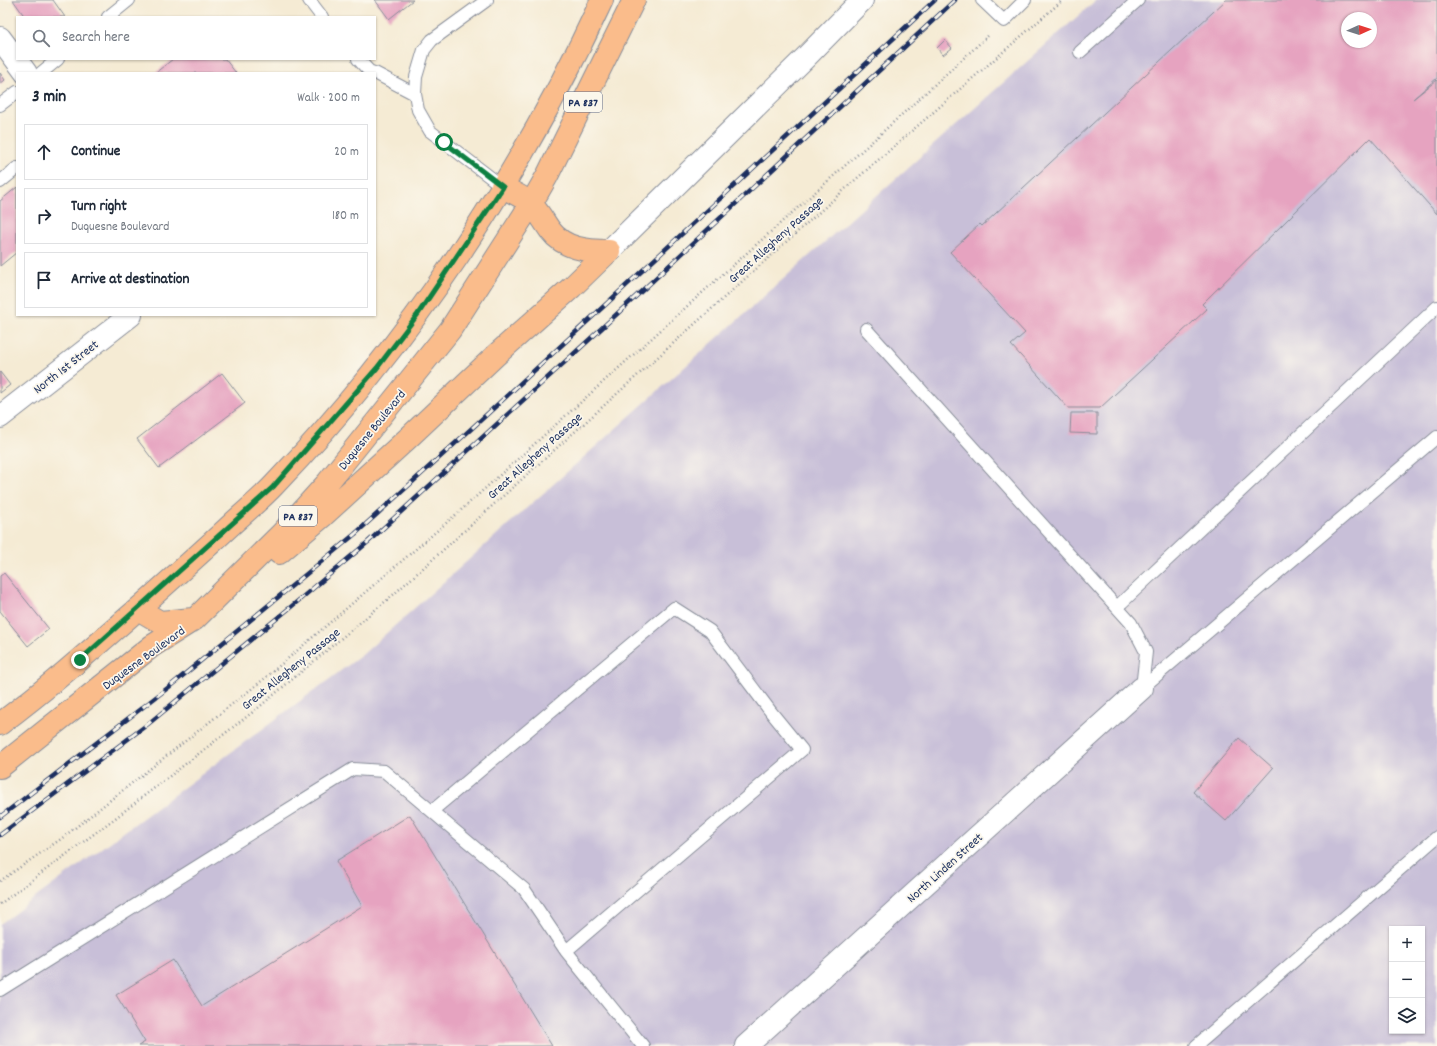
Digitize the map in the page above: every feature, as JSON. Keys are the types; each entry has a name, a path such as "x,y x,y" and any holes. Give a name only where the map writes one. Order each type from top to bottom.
{"main road":[{"name":"PA 837","path":"0,724 80,660 273,487 377,368 418,314 503,187 579,50 602,0"},
{"name":"Duquesne Boulevard","path":"0,767 152,646 195,619 282,533 328,482 450,330 531,204 547,176 634,0"},
{"path":"503,187 531,204 551,233 564,243 578,249 609,251"},
{"path":"138,609 160,622 195,619 281,552 324,515 496,355 572,287 609,251"}],"street":[{"path":"609,251 862,0"},
{"path":"0,38 16,60"},
{"path":"16,60 25,72"},
{"name":"North 1st Street","path":"0,417 130,316"},
{"name":"North Linden Street","path":"746,1046 1142,688"}],"lane":[{"path":"109,16 129,0"},
{"path":"309,0 321,16"},
{"path":"487,0 432,40 424,50 416,77 415,94 418,110 430,131 503,187"},
{"path":"982,0 1004,21 1025,0"},
{"path":"1080,52 1138,0"},
{"path":"42,72 57,60"},
{"path":"359,60 372,72"},
{"path":"376,74 415,94"},
{"path":"0,105 16,93"},
{"path":"0,182 16,169"},
{"path":"1117,607 1437,308"},
{"path":"866,329 1131,623 1146,652 1142,688"},
{"path":"1142,688 1437,437"},
{"path":"432,811 674,608 710,630 770,712 802,750 566,951"},
{"path":"0,990 353,769 384,771 524,889 566,951 643,1046"},
{"path":"1196,1046 1437,837"}],"path":[{"name":"Great Allegheny Passage","path":"0,904 118,816 258,708 393,595 854,181 1063,0"},
{"path":"0,881 61,838 264,679 459,512 881,134 1004,21"}],"shaded area":[{"path":"1096,0 1437,0 1437,1046 0,1046 0,924 362,655"}],"building":[{"path":"13,0 53,0 64,16 24,16"},
{"path":"375,0 413,0 389,19"},
{"path":"1226,0 1437,0 1437,78 1413,99 1437,80 1437,214 1370,138 1202,304 1207,309 1100,408 1068,408 1011,345 1025,333 950,252 980,224 982,226"},
{"path":"945,40 952,48 943,55 937,48"},
{"path":"172,60 226,60 235,72 156,72"},
{"path":"0,73 5,80 0,84"},
{"path":"16,188 16,253 0,266 0,201"},
{"path":"0,372 10,385 0,393"},
{"path":"222,373 245,403 159,468 137,439"},
{"path":"1071,413 1097,413 1097,434 1070,433"},
{"path":"4,573 49,629 28,646 0,611 0,576"},
{"path":"1239,738 1273,768 1226,821 1193,792"},
{"path":"410,815 552,1046 138,1046 145,1042 116,995 173,960 202,1006 362,906 336,861"}],"railway":[{"path":"0,817 169,687 355,534 471,429 935,0"},
{"path":"0,835 148,724 368,542 590,339 955,0"}],"route":[{"path":"80,660 273,487 377,368 418,314 503,187 444,142"}]}
